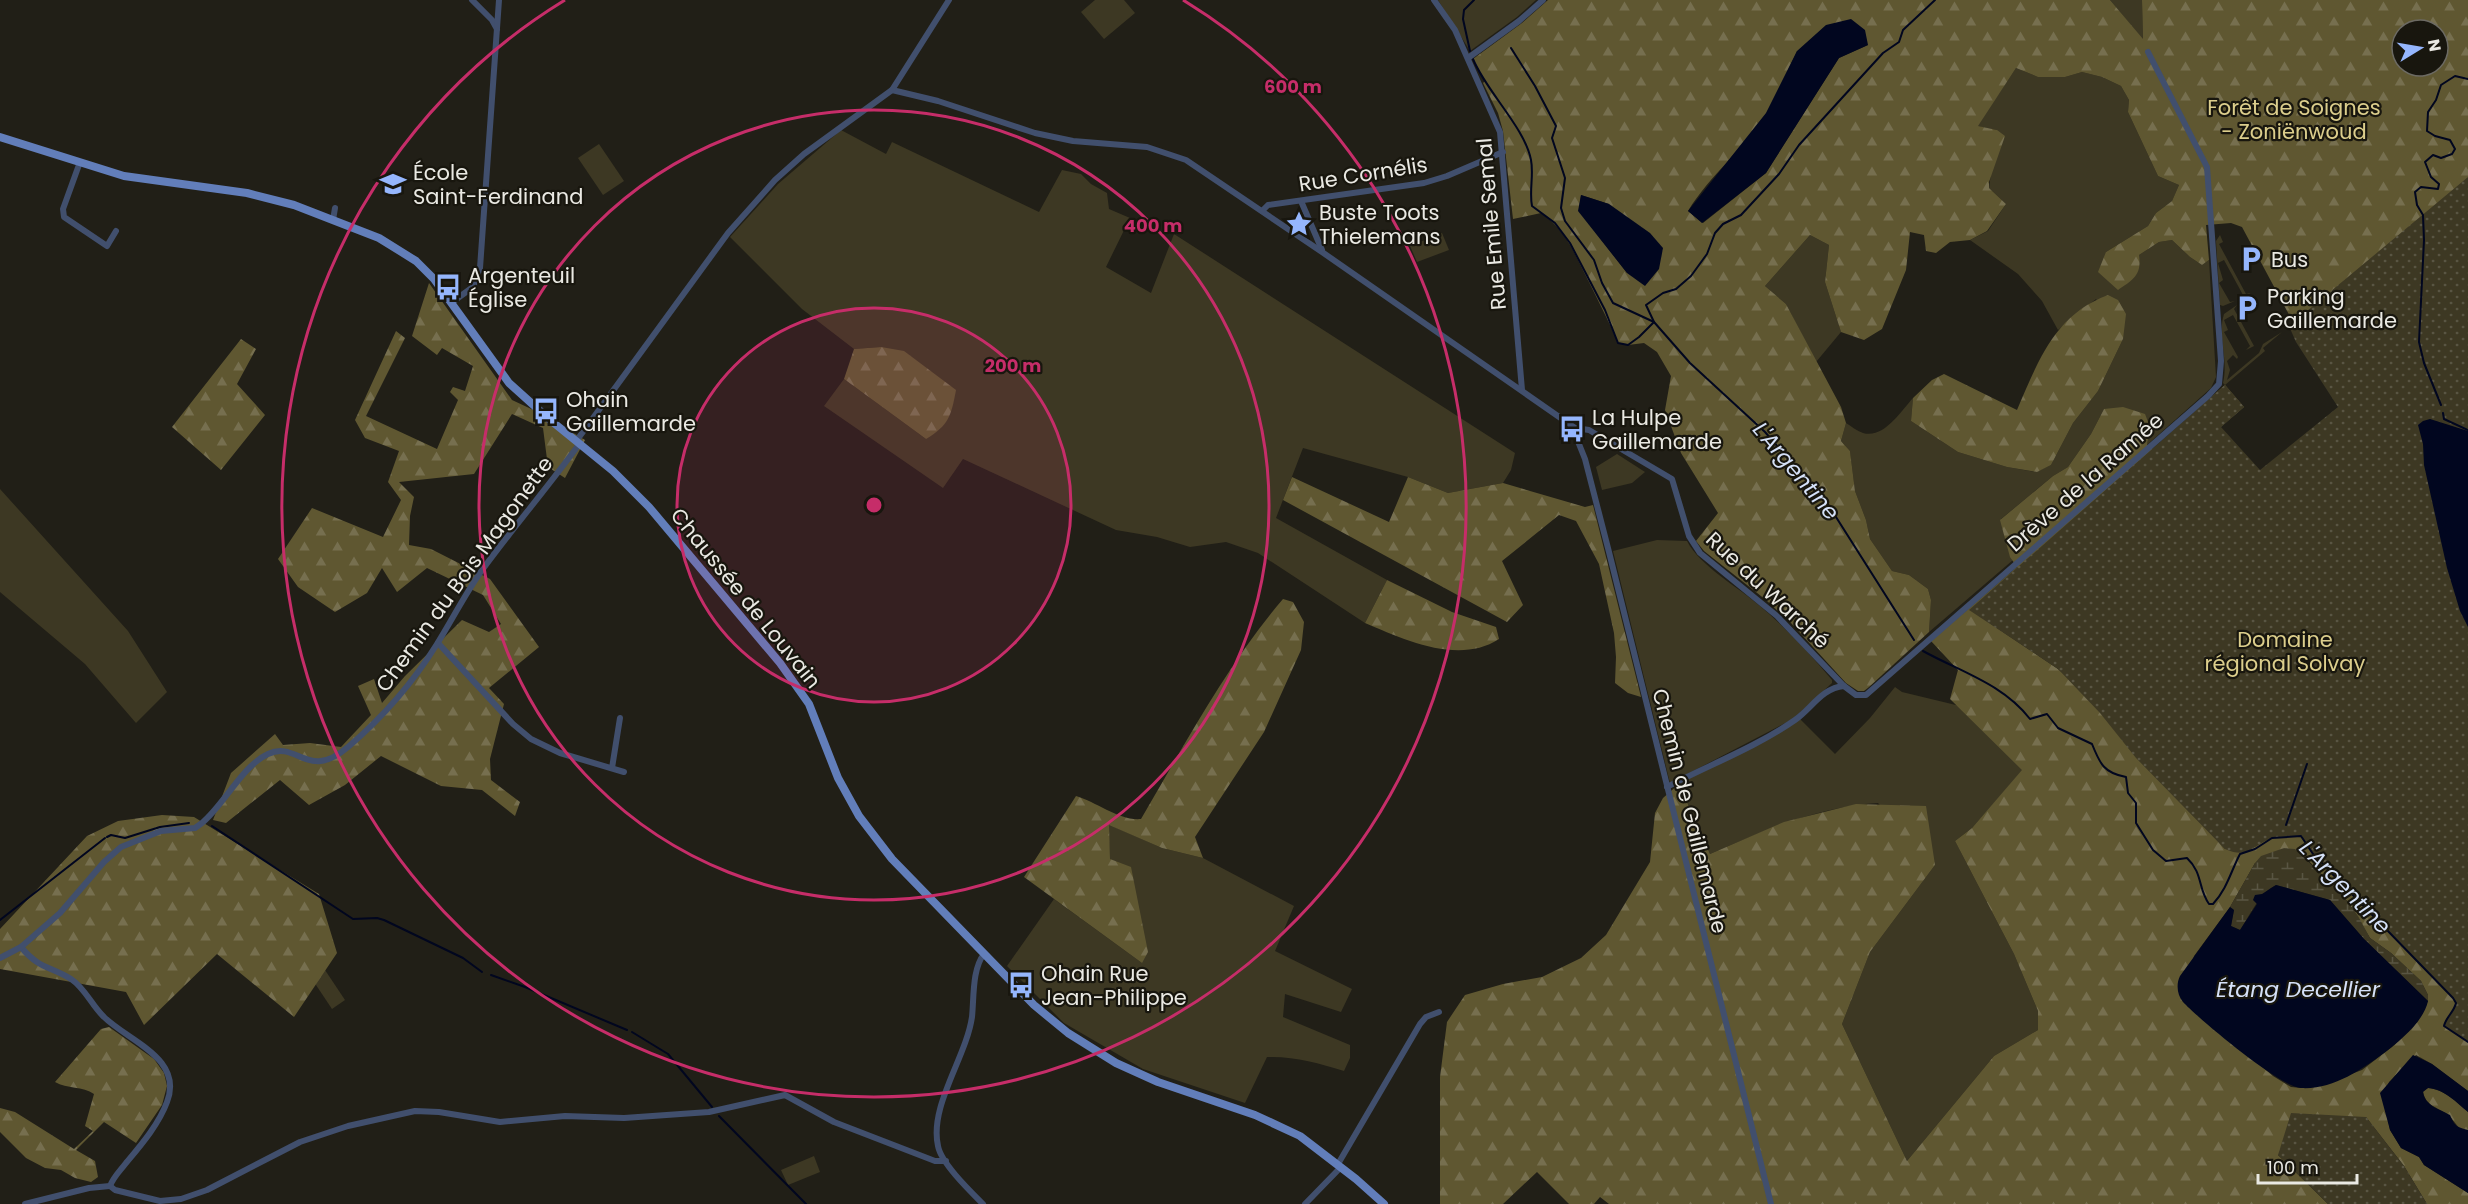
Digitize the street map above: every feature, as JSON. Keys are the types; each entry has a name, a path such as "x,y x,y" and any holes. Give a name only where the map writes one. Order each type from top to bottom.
{"main road":[{"name":"Chaussée de Louvain","path":"0,136 80,162 150,181 271,198 379,238 406,254 434,279 509,383 613,471 649,507 780,663 809,704 838,778 859,816 892,859 1034,1005 1068,1033 1095,1051 1158,1082 1282,1126 1300,1136 1340,1166 1384,1204"}],"street":[{"path":"472,0 492,20 497,29"},
{"path":"451,303 470,289 479,273 499,0"},
{"path":"892,90 949,0"},
{"name":"Rue Emile Semal","path":"1434,0 1455,30 1496,119 1503,152 1522,390"},
{"path":"1468,58 1519,21 1543,0"},
{"name":"Drève de la Ramée","path":"1851,692 1866,695 1872,691 2219,384 2221,361 2207,167 2148,52"},
{"name":"Rue du Warché","path":"892,90 938,101 1035,133 1065,140 1126,144 1168,153 1199,168 1575,428 1589,430 1672,479 1689,536 1700,553 1777,616 1851,692"},
{"name":"Chemin du Bois Magonette","path":"0,958 21,947 60,913 97,869 121,847 161,831 195,828 202,823 255,763 266,755 284,752 312,762 322,762 340,753 374,722 404,689 438,643 450,618 481,572 578,442 728,233 775,180 824,138 892,90"},
{"name":"Rue Cornélis","path":"1262,211 1268,205 1424,183 1447,176 1503,152"},
{"path":"80,162 63,209 64,218 107,246 116,231"},
{"path":"1301,201 1322,252"},
{"path":"333,220 335,208"},
{"name":"Chemin de Gaillemarde","path":"1575,428 1575,434 1585,459 1771,1204"},
{"path":"438,643 513,724 531,739 560,753 624,772"},
{"path":"1667,787 1775,732 1803,714 1830,688 1844,687"},
{"path":"612,768 620,718"},
{"path":"21,947 40,966 71,979 82,989 105,1019 152,1052 167,1072 171,1089 163,1112 110,1186"},
{"path":"983,1204 946,1161 938,1146 941,1105 966,1045 978,968 984,954"},
{"path":"1305,1204 1340,1166 1420,1024 1426,1017 1439,1012"},
{"path":"25,1204 89,1188 110,1186 115,1190 160,1201 181,1199 207,1190 300,1142 348,1126 428,1110 500,1122 565,1116 624,1118 709,1112 785,1095 834,1122 935,1161 946,1161"}],"green space":[{"path":"1095,0 1124,0 1135,13 1104,39 1081,12"},
{"path":"1438,0 1536,0 1517,17 1470,51"},
{"name":"Forêt de Soignes - Zoniënwoud","path":"1548,0 2110,0 2143,39 2142,0 2468,0 2468,431 2308,345 2293,322 2242,227 2231,223 2206,225 2209,260 2202,265 2172,240 2159,242 2139,255 2138,272 2118,290 2098,272 2106,252 2148,226 2156,213 2172,201 2179,185 2158,176 2128,112 2129,100 2121,86 2102,77 2082,72 2065,77 2038,77 2016,68 1978,126 1997,130 2005,136 1989,188 2006,204 1987,231 1970,240 1950,242 1936,253 1926,251 1924,235 1910,232 1906,270 1882,329 1864,340 1841,332 1825,282 1829,245 1810,235 1765,286 1786,304 1841,407 1846,423 1841,441 1850,451 1855,491 1866,520 1870,539 1892,571 1909,575 1928,589 1931,600 1929,632 1869,687 1864,691 1858,691 1846,683 1791,623 1704,551 1696,541 1718,513 1681,453 1665,410 1671,376 1657,352 1644,343 1628,345 1618,343 1574,251 1550,220 1541,213 1513,219 1503,131 1498,113 1483,83 1485,81 1473,59 1522,23","holes":["1868,45 1839,58 1766,173 1703,223 1688,211 1766,114 1797,51","1581,195 1609,204 1627,273 1579,211"]},
{"path":"2110,0 2142,0 2143,40"},
{"path":"2016,68 2038,77 2065,77 2082,72 2102,77 2121,86 2129,100 2128,112 2158,176 2179,185 2172,201 2156,213 2148,226 2106,252 2139,255 2159,242 2172,240 2202,265 2209,260 2216,377 2211,388 2147,445 2150,427 2104,409 2091,434 2068,467 2053,476 2001,519 2013,560 1929,632 1931,600 1928,589 1909,575 1892,571 1870,539 1866,520 1855,491 1850,451 1841,441 1846,423 1863,433 1878,432 1891,423 1913,398 1911,421 1958,452 2007,467 2036,472 2051,465 2073,423 2098,391 2123,339 2096,299 2058,330 2042,301 2018,274 1970,240 1988,231 2006,204 1989,188 1997,130 1977,126"},
{"path":"841,130 886,154 892,142 1039,212 1062,170 1081,174 1091,184 1107,193 1109,209 1130,218 1106,267 1151,293 1174,234 1515,453 1511,470 1503,483 1448,493 1408,477 1303,448 1276,518 1387,580 1365,623 1258,553 1226,542 1190,547 1157,537 1116,530 963,459 943,488 824,406 844,379 926,439 881,347 854,349 802,309 730,237 778,184"},
{"path":"599,144 624,181 603,195 578,158"},
{"name":"Domaine régional Solvay","path":"2468,177 2468,1042 2444,1026 2456,1003 2453,998 2313,854 2301,837 2273,838 2240,853 2225,849 2136,758 2100,713 2058,669 1969,610 2225,385 2244,407 2221,427 2260,470 2338,407 2296,342 2289,326"},
{"path":"1442,233 1449,250 1417,262 1410,246"},
{"path":"1810,235 1829,245 1825,282 1841,332 1816,362 1786,304 1765,286"},
{"path":"2220,235 2223,242 2219,244 2246,294 2251,293 2239,299 2243,295 2224,260 2218,263 2223,280 2219,283 2230,302 2235,301 2223,306 2220,305 2216,241"},
{"path":"429,283 512,400 542,414 585,440 565,478 548,467 543,428 512,414 474,474 399,482 414,497 410,516 409,545 431,549 490,579 539,647 489,688 504,704 490,759 491,780 520,802 515,816 482,790 441,786 381,756 345,785 309,805 280,780 226,823 213,820 231,773 275,734 283,745 310,743 341,747 371,715 358,686 374,679 382,703 405,676 462,620 489,632 501,624 483,595 427,568 397,592 382,568 367,593 335,612 298,587 278,559 312,508 383,537 401,500 388,482 399,451 365,438 355,420 396,331 405,338 366,416 437,449 458,400 450,392 453,387 465,391 473,366 442,348 437,355 412,336"},
{"path":"2108,295 2118,300 2126,314 2123,339 2098,391 2073,423 2051,465 2037,472 2007,467 1958,452 1911,421 1913,398 1932,380 1944,374 2017,410 2041,358 2061,328 2089,304"},
{"path":"2237,305 2234,309 2254,346 2246,350 2250,346 2233,315 2224,320 2228,330 2224,332 2238,357 2237,359 2233,355 2227,361 2230,370 2227,380 2259,353 2263,344 2282,332 2263,348 2265,351 2225,385 2223,383 2225,366 2222,322 2224,314"},
{"path":"241,339 256,349 237,384 265,415 221,470 172,427"},
{"path":"881,347 904,351 956,390 948,419 940,429 926,439 844,379 854,349"},
{"path":"2225,385 2244,407 1991,624 2070,679 2225,849 2293,766 2456,1003 2468,1007 2468,1091 2416,1055 2389,1082 2385,1105 2390,1130 2401,1148 2419,1157 2424,1165 2468,1193 2468,1204 2427,1204 2404,1166 2366,1117 2278,1155 2328,1204 1609,1204 1600,1197 1594,1204 1569,1204 1537,1172 1503,1204 1440,1204 1440,1077 1447,1022 1465,995 1503,984 1542,977 1581,958 1606,935 1650,862 1655,813 1663,798 1679,784 1710,854 1784,822 1856,804 1926,806 1935,865 1870,952 1842,1024 1907,1161 1994,1056 2038,1030 2038,1011 2014,954 1955,841 1972,828 2022,770 1950,699 1958,670 1931,641 2017,567 2010,557 2000,520 2053,476 2068,467 2091,434 2104,409 2123,407 2145,414 2150,427 2147,445 2153,449","holes":["2305,857 2349,903 2370,938 2391,953 2421,981 2428,995 2428,1001 2417,1022 2392,1047 2362,1070 2322,1085 2291,1087 2273,1076 2183,1001 2194,956 2230,907 2255,863"]},
{"path":"1617,454 1645,472 1632,483 1602,490 1596,467"},
{"path":"1292,477 1389,522 1408,477 1448,493 1503,483 1585,507 1593,505 1641,697 1628,693 1615,683 1614,633 1599,564 1576,521 1559,515 1502,561 1523,605 1507,622 1283,500"},
{"path":"0,489 128,631 167,692 136,723 85,664 0,592"},
{"path":"1657,540 1687,541 1710,568 1779,623 1832,680 1832,683 1793,719 1670,783 1613,551"},
{"path":"1387,580 1452,612 1496,627 1499,639 1467,650 1450,650 1414,642 1365,623"},
{"path":"1283,599 1293,602 1304,622 1301,650 1264,732 1195,837 1203,858 1162,848 1109,825 1110,859 1131,867 1148,952 1142,963 1024,877 1076,796 1116,814 1141,819 1225,678"},
{"path":"1895,687 1902,692 1960,706 2023,770 1972,828 1955,841 2014,954 2038,1011 2038,1030 1994,1056 1907,1161 1842,1024 1870,952 1935,865 1878,803 1813,814 1710,854 1679,784 1800,719 1835,754 1870,718"},
{"path":"162,815 194,817 319,894 337,953 294,1017 217,954 144,1025 126,992 0,969 0,929 87,836 118,821"},
{"path":"1108,824 1162,848 1203,858 1294,906 1275,951 1352,989 1341,1012 1285,994 1283,1017 1350,1045 1350,1058 1344,1071 1296,1059 1267,1057 1245,1103 1143,1069 1064,1023 1007,966 1054,899 1142,963 1110,859"},
{"path":"2284,848 2295,849 2339,891 2358,916 2370,938 2391,953 2421,981 2428,995 2428,1001 2364,939 2330,900 2276,885 2260,899 2240,930 2231,926 2234,910 2230,907 2255,863 2261,856"},
{"path":"325,970 345,1000 332,1009 312,979"},
{"path":"109,1027 154,1059 164,1073 167,1086 162,1105 136,1143 104,1122 76,1150 95,1161 98,1177 91,1182 75,1178 61,1170 45,1168 26,1158 0,1132 0,1108 15,1112 74,1149 93,1131 85,1126 94,1094 55,1082 101,1029"},
{"path":"2428,1088 2445,1093 2468,1112 2468,1130 2461,1130 2448,1115 2426,1100 2423,1091"},
{"path":"2291,1113 2366,1117 2404,1166 2427,1204 2328,1204 2278,1155"},
{"path":"814,1156 820,1172 788,1185 781,1170"}],"water":[{"path":"1851,19 1865,30 1868,45 1839,58 1766,173 1702,223 1688,211 1766,113 1797,51 1826,25"},
{"path":"1581,195 1609,204 1650,233 1663,248 1659,269 1645,286 1627,273 1578,211"},
{"path":"2430,419 2468,431 2468,627 2460,611 2447,568 2424,465 2423,444 2418,425"},
{"name":"Étang Decellier","path":"2276,885 2330,900 2364,939 2428,1001 2422,1016 2404,1037 2356,1072 2324,1086 2301,1088 2276,1077 2206,1023 2183,1002 2178,993 2180,976 2230,907 2234,910 2231,926 2240,930 2257,904 2253,900 2255,895 2262,894"},
{"path":"2413,1055 2432,1064 2468,1091 2468,1112 2439,1091 2428,1088 2423,1092 2430,1104 2450,1115 2457,1126 2468,1130 2468,1193 2424,1165 2419,1157 2401,1148 2390,1130 2380,1093"}],"waterway":[{"name":"L'Argentine","path":"1470,51 1463,19 1464,10 1474,0"},
{"path":"1473,59 1527,148 1532,166 1532,206 1555,223 1570,243 1605,310 1618,343 1628,345 1654,322 1646,305 1663,293 1676,289 1691,276 1707,254 1715,233 1723,224 1741,215 1779,174 1799,145 1883,53 1899,42 1903,30 1935,0"},
{"name":"L'Argentine","path":"1511,48 1556,126 1552,138 1565,178 1561,208 1565,221 1594,260 1602,283 1613,303 1654,322 1690,363 1765,432 1829,506 1914,640"},
{"path":"2441,405 2424,363 2419,342 2424,240 2423,215 2417,205 2415,192 2421,187 2438,189 2439,184 2431,177 2425,162 2433,155 2441,158 2452,154 2455,149 2450,140 2427,131 2428,112 2436,100 2441,85 2455,76 2468,79"},
{"path":"2443,413 2444,419 2468,430"},
{"name":"L'Argentine","path":"1923,651 1994,688 2019,707 2030,719 2047,714 2058,728 2092,744 2108,770 2126,777 2128,793 2136,803 2136,823 2153,850 2166,861 2187,858 2196,869 2209,904 2213,904 2222,892 2240,854 2255,849 2272,838 2301,836 2313,854 2453,998 2456,1003 2444,1026 2468,1042"},
{"path":"2286,825 2307,764"},
{"path":"107,837 111,835 125,838 160,827 189,823"},
{"path":"212,826 353,919 384,920 463,958 482,972"},
{"path":"0,920 105,838"},
{"path":"491,975 627,1030"},
{"path":"632,1032 668,1054 712,1107"},
{"path":"719,1116 806,1204"}],"place":[{"name":"École Saint-Ferdinand","path":"393,184"},
{"name":"Buste Toots Thielemans","path":"1299,224"},
{"name":"Bus","path":"2251,259"},
{"name":"Argenteuil Église","path":"448,287"},
{"name":"Parking Gaillemarde","path":"2247,308"},
{"name":"Ohain Gaillemarde","path":"546,411"},
{"name":"La Hulpe Gaillemarde","path":"1572,429"},
{"name":"Ohain Rue Jean-Philippe","path":"1021,985"}]}
